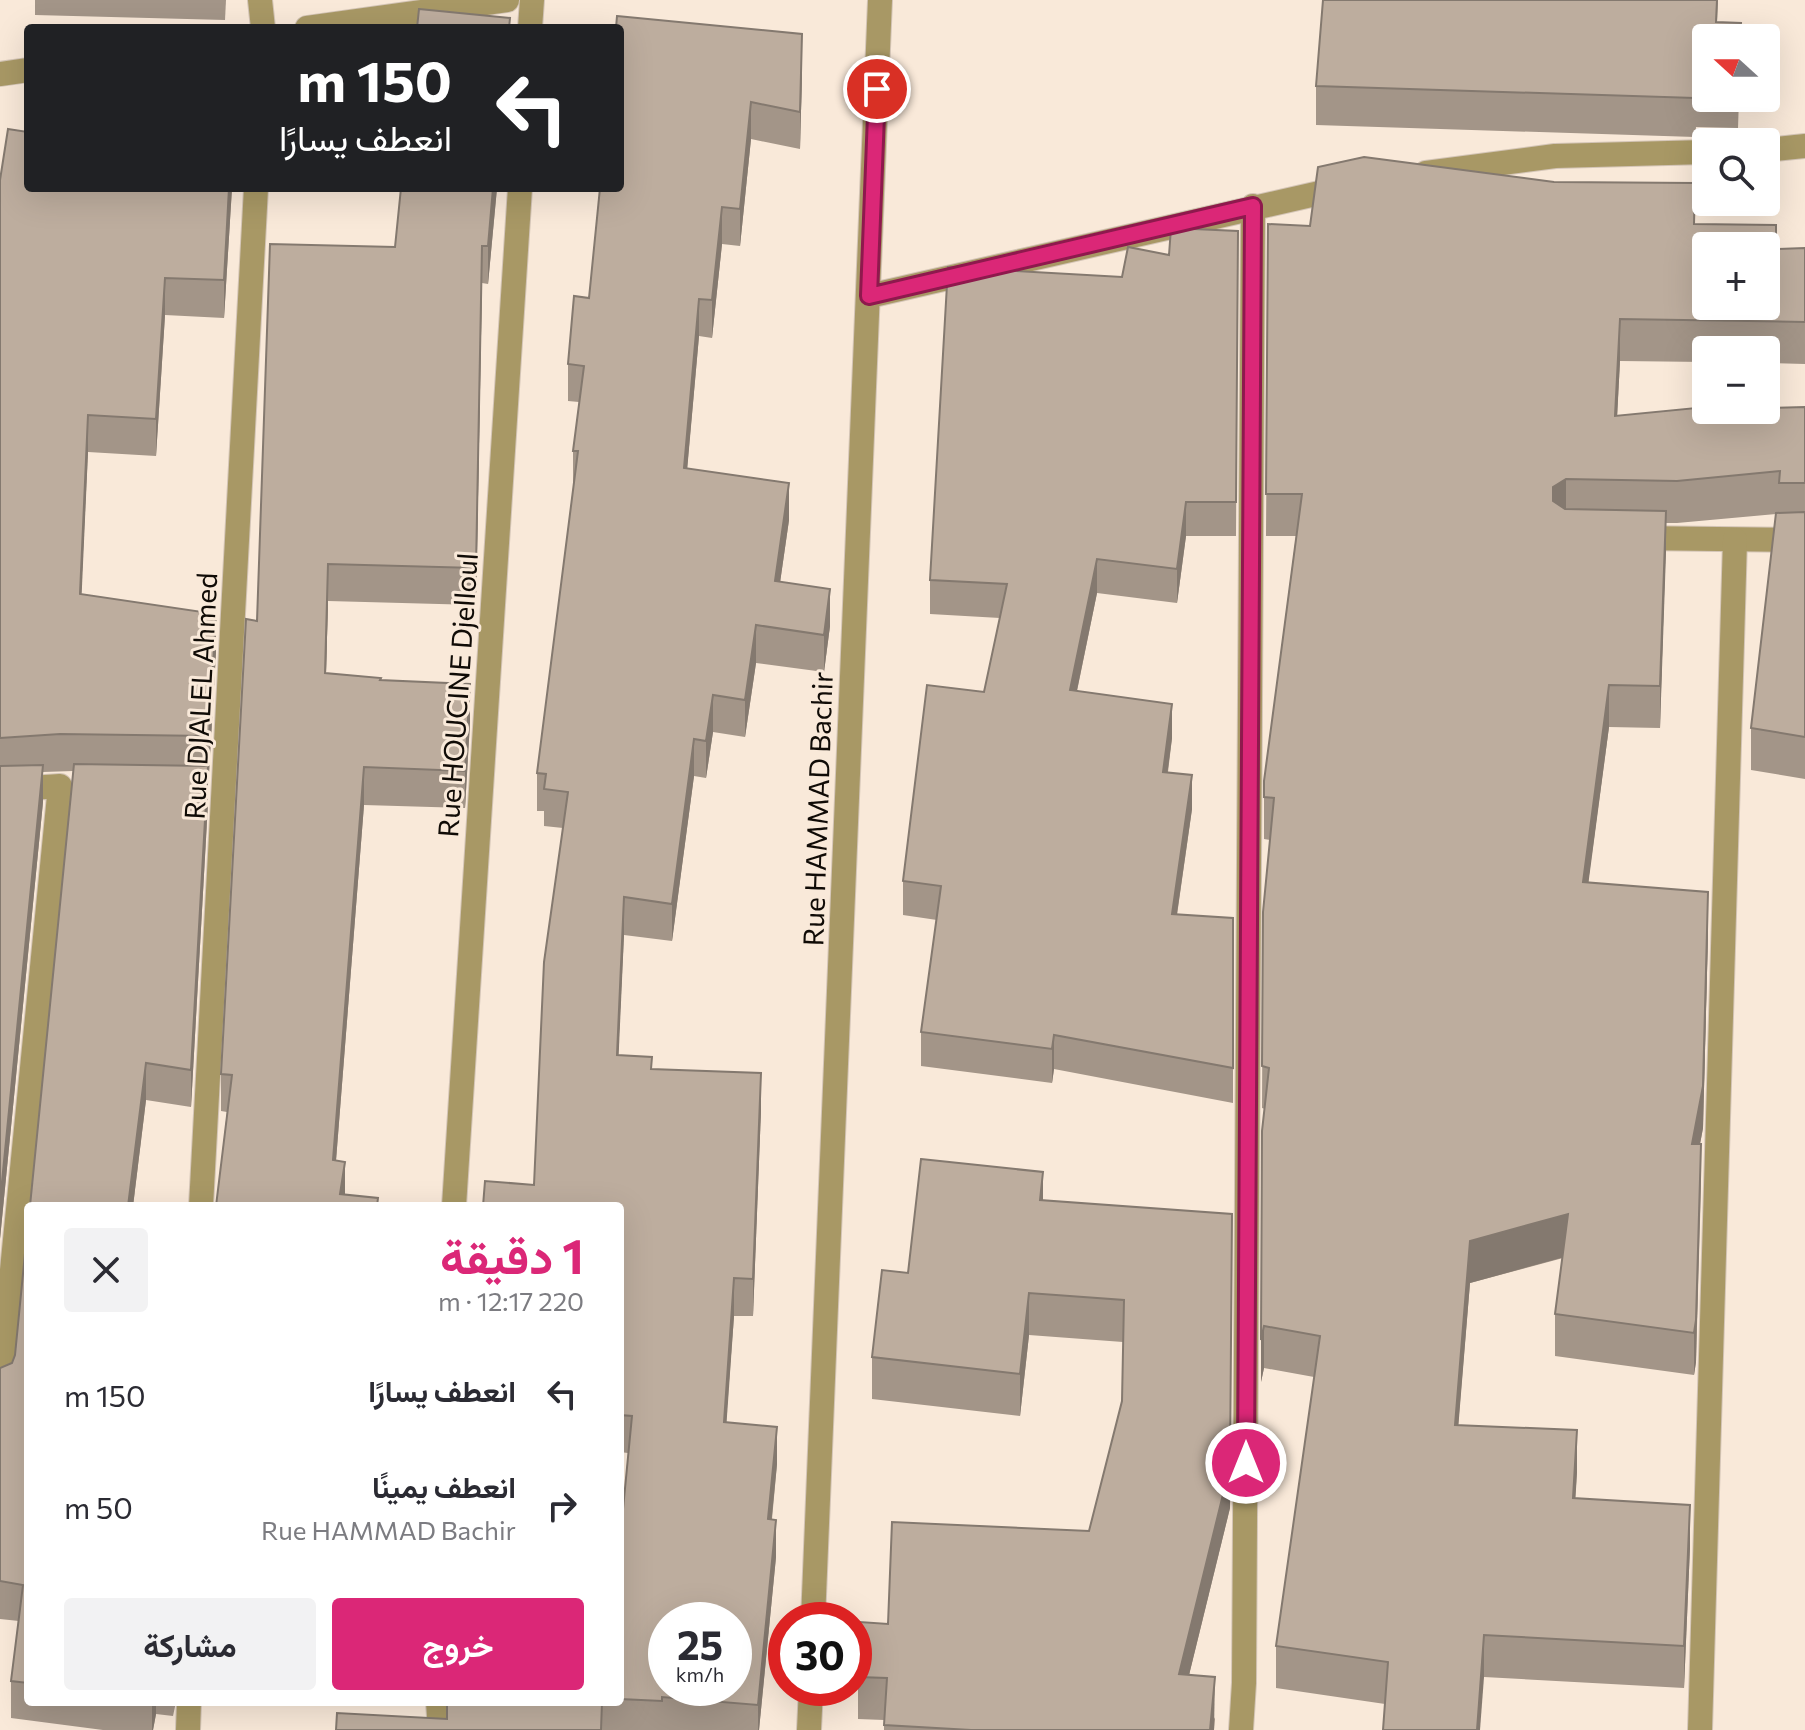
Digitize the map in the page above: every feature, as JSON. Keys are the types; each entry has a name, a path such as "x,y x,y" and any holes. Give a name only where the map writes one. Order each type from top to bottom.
{"street":[{"path":"260,0 263,24"},
{"path":"336,24 507,0"},
{"path":"530,24 532,0"},
{"name":"Rue HAMMAD Bachir","path":"814,1602 880,0"},
{"path":"0,74 24,71"},
{"path":"1780,149 1805,146"},
{"path":"1407,175 1555,156 1692,152"},
{"path":"869,296 1377,180"},
{"name":"Rue DJALEL Ahmed","path":"201,1202 256,192"},
{"name":"Rue HOUCINE Djelloul","path":"454,1202 520,192"},
{"path":"1241,1730 1244,1683 1253,206"},
{"path":"1612,537 1805,540"},
{"path":"1700,1730 1735,540"},
{"path":"0,1391 60,786"},
{"path":"0,790 90,786"},
{"path":"195,787 225,788"},
{"path":"188,1730 189,1706"},
{"path":"438,1706 440,1730"},
{"path":"809,1730 810,1706"}],"building":[{"path":"1323,0 1717,0 1716,22 1741,23 1692,24 1692,98 1316,86"},
{"path":"419,9 510,18 509,24 417,24"},
{"path":"617,16 802,34 800,112 751,102 740,209 722,207 712,300 699,299 684,468 789,483 775,581 830,589 824,635 756,625 745,700 713,695 706,741 694,739 672,904 624,897 617,1055 652,1057 651,1069 761,1073 753,1279 734,1278 724,1422 777,1427 768,1519 776,1520 758,1705 752,1704 752,1602 648,1602 648,1700 624,1699 624,1499 632,1416 624,1415 624,1202 483,1202 485,1181 534,1185 544,962 568,792 544,789 546,774 537,773 578,451 573,451 584,366 568,364 574,296 589,298 600,192 624,192 624,24 616,24"},
{"path":"8,129 24,131 24,192 229,192 224,280 165,278 156,419 88,415 80,594 216,614 209,736 60,734 0,738 0,180"},
{"path":"1364,157 1554,182 1692,183 1694,224 1776,225 1776,232 1692,232 1692,320 1780,320 1780,249 1805,248 1805,322 1620,319 1615,416 1692,408 1692,424 1780,424 1780,408 1805,407 1805,483 1779,483 1780,471 1677,481 1566,479 1553,487 1553,501 1565,509 1666,511 1660,686 1609,685 1583,882 1708,892 1703,1086 1692,1144 1701,1144 1696,1320 1694,1333 1555,1314 1568,1214 1470,1241 1455,1425 1577,1430 1573,1498 1690,1505 1684,1646 1484,1635 1477,1730 1383,1730 1388,1662 1276,1646 1320,1336 1264,1326 1261,1340 1262,1131 1269,1068 1262,1066 1263,912 1274,798 1264,797 1264,781 1302,494 1266,494 1268,224 1310,226 1318,167"},
{"path":"401,192 493,192 488,246 482,246 476,568 328,564 325,673 380,680 470,684 465,771 364,767 333,1160 345,1162 340,1194 378,1198 378,1202 216,1202 232,1075 221,1074 246,619 257,621 270,244 395,247"},
{"path":"1171,228 1238,231 1236,502 1186,502 1177,569 1097,559 1070,690 1172,704 1163,772 1192,775 1172,914 1233,918 1233,1068 1054,1035 1052,1049 921,1032 941,886 903,881 927,685 984,692 1007,584 930,580 948,267 1122,277 1128,247 1169,255"},
{"path":"1805,512 1805,737 1751,728 1776,513"},
{"path":"74,764 208,766 191,1070 146,1063 129,1202 30,1202"},
{"path":"43,765 0,1202 0,766"},
{"path":"921,1159 1043,1172 1040,1200 1232,1214 1230,1466 1179,1674 1215,1677 1210,1730 971,1730 884,1725 887,1678 872,1677 872,1623 888,1624 892,1522 1089,1531 1122,1401 1124,1300 1029,1293 1020,1374 872,1357 882,1270 908,1273"},
{"path":"24,1264 24,1683 11,1681 23,1585 0,1581 0,1368 12,1363"},
{"path":"447,1706 602,1706 601,1730 336,1730 337,1713 447,1719"}],"route":[{"path":"877,89 869,296 1253,206 1246,1463"}]}
